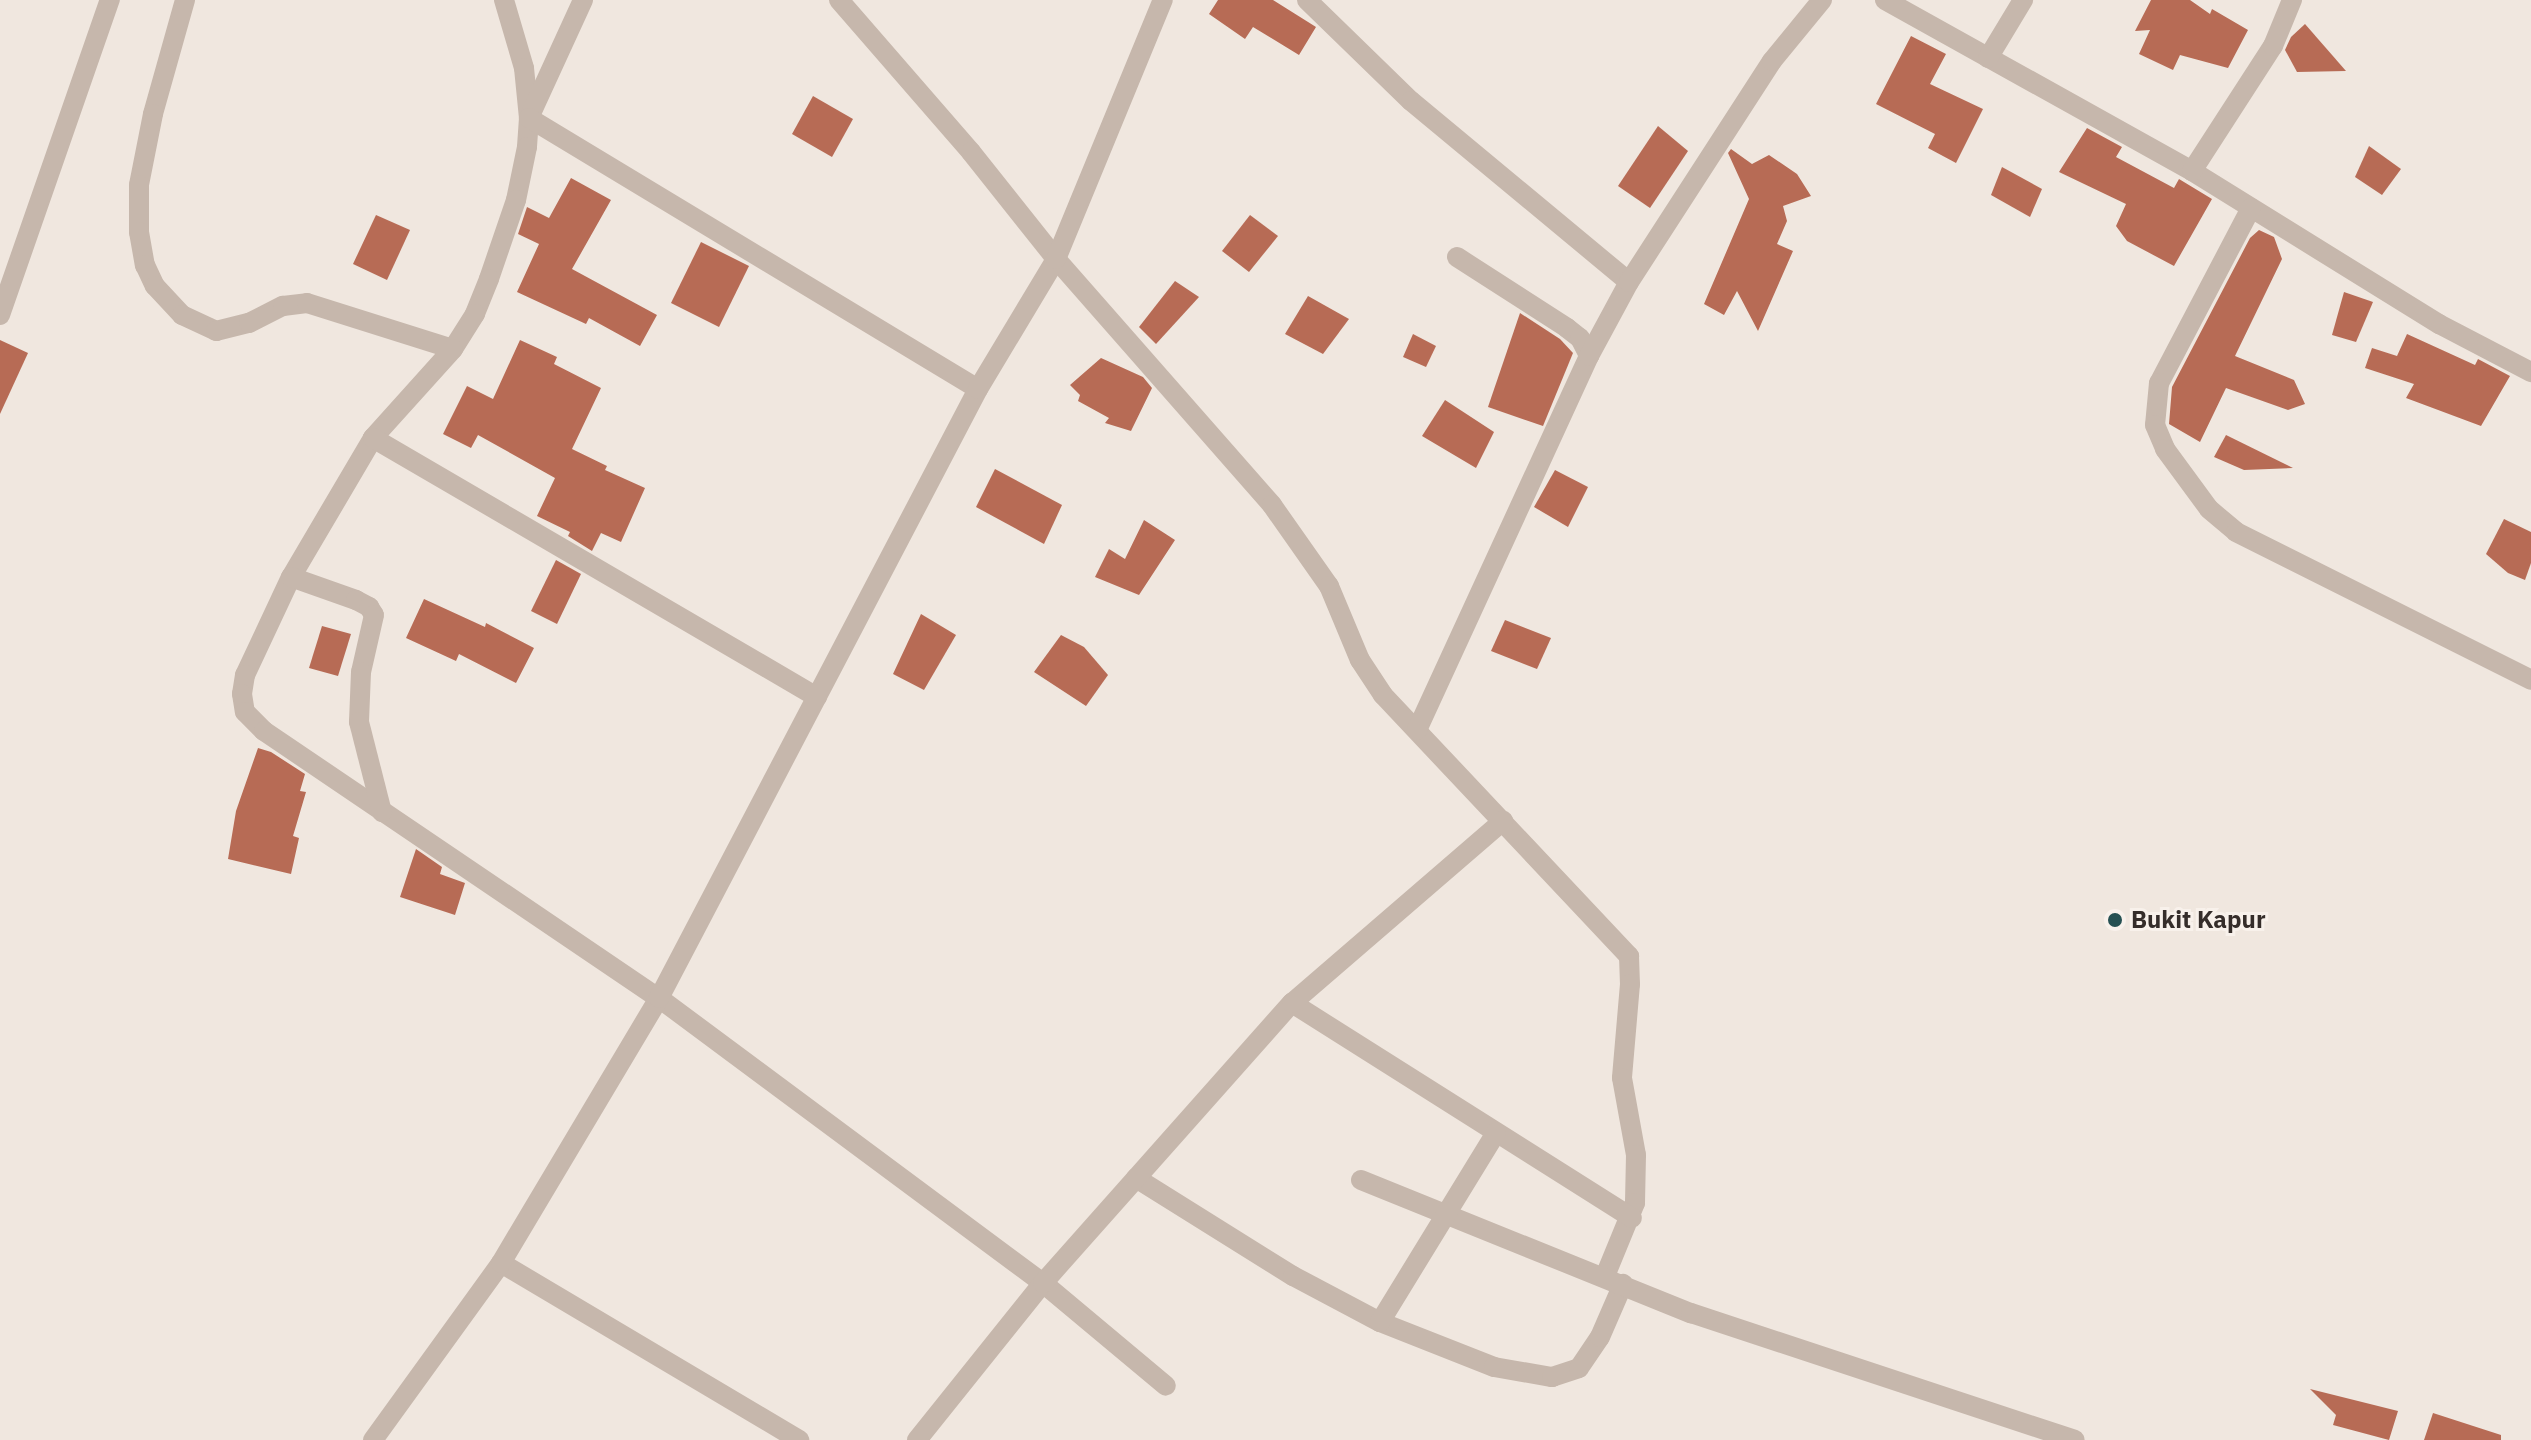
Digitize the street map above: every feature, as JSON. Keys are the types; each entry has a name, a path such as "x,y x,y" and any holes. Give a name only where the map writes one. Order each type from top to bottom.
{"street":[{"path":"0,315 110,0"},
{"path":"185,0 153,114 139,185 139,232 145,265 155,286 182,315 210,330 231,330 283,306 307,303 453,349"},
{"path":"504,0 524,68 529,118 521,173 503,240 475,314 453,349 373,438 291,577 252,655 242,688 244,709 253,723 659,998 1043,1283 1166,1386"},
{"path":"529,118 583,0"},
{"path":"839,0 971,152 1056,259 1272,505 1306,549 1329,586 1366,670 1417,730 1629,956 1630,984 1622,1078 1636,1155 1637,1184 1632,1218 1588,1360 1573,1372 1552,1377 1494,1367 1380,1322 1293,1276 1136,1178"},
{"path":"373,1440 501,1263 659,998 978,389 1056,259 1163,0"},
{"path":"1307,0 1411,101 1629,282"},
{"path":"1417,730 1589,356 1629,282 1772,61 1822,0"},
{"path":"1885,0 2192,171 2439,324 2531,372"},
{"path":"1988,58 2023,0"},
{"path":"2192,171 2273,46 2292,0"},
{"path":"529,118 978,389"},
{"path":"2251,208 2159,383 2155,425 2165,449 2209,509 2236,532 2531,680"},
{"path":"1457,257 1567,328 1580,338 1589,356"},
{"path":"373,438 817,697"},
{"path":"291,577 356,600 369,607 374,615 361,672 359,722 382,812"},
{"path":"917,1440 1043,1283 1292,1003 1503,821"},
{"path":"1292,1003 1632,1218"},
{"path":"1380,1322 1496,1133"},
{"path":"1361,1180 1691,1313 2075,1440"},
{"path":"501,1263 799,1440"}],"building":[{"path":"1218,0 1273,0 1316,27 1299,55 1253,27 1245,39 1209,14"},
{"path":"2151,0 2190,0 2210,14 2212,9 2248,30 2228,68 2180,55 2173,70 2139,54 2150,30 2135,31"},
{"path":"2305,24 2346,71 2297,72 2285,50 2291,37"},
{"path":"1911,36 1946,54 1930,84 1983,109 1956,163 1928,148 1935,134 1876,104"},
{"path":"813,96 853,119 832,157 792,134"},
{"path":"1658,126 1688,151 1650,208 1618,186"},
{"path":"2087,128 2122,147 2116,157 2174,188 2179,179 2212,199 2174,266 2127,241 2116,226 2126,204 2059,172"},
{"path":"2369,146 2401,169 2382,195 2355,177"},
{"path":"1731,149 1752,164 1769,155 1797,174 1811,196 1783,206 1787,221 1777,244 1793,251 1758,331 1737,291 1724,315 1704,304 1749,199 1728,153"},
{"path":"2002,167 2042,189 2030,217 1991,195"},
{"path":"571,178 611,200 572,269 657,315 640,346 589,318 586,324 517,292 539,244 518,234 527,207 549,218"},
{"path":"376,215 410,230 387,280 353,264"},
{"path":"1250,215 1278,236 1249,272 1222,251"},
{"path":"2259,230 2274,237 2282,259 2235,356 2294,380 2305,404 2288,410 2226,388 2200,442 2169,424 2172,387 2250,238"},
{"path":"701,242 749,266 719,327 671,303"},
{"path":"1175,281 1199,297 1156,344 1139,327"},
{"path":"2344,292 2373,302 2356,342 2332,335"},
{"path":"1308,296 1349,319 1323,354 1285,334"},
{"path":"1520,313 1560,339 1573,353 1543,426 1488,407"},
{"path":"1413,334 1436,346 1426,367 1403,357"},
{"path":"2407,334 2475,365 2478,359 2510,376 2481,426 2406,398 2414,384 2365,368 2372,348 2397,356"},
{"path":"0,340 28,353 0,414"},
{"path":"520,340 557,357 554,364 601,388 572,449 607,466 605,470 645,488 621,542 601,533 592,551 568,536 570,532 537,516 555,478 478,435 471,448 443,434 467,386 493,399"},
{"path":"1101,358 1143,377 1152,388 1131,431 1105,423 1109,418 1078,401 1080,395 1070,385"},
{"path":"1445,400 1494,432 1476,468 1422,436"},
{"path":"2226,435 2293,468 2244,470 2214,457"},
{"path":"995,469 1062,505 1044,544 976,507"},
{"path":"1555,470 1588,487 1568,527 1534,507"},
{"path":"2504,519 2531,532 2531,563 2525,580 2508,573 2486,554"},
{"path":"1144,520 1175,540 1139,595 1095,577 1109,549 1125,559"},
{"path":"556,560 581,574 557,624 531,611"},
{"path":"424,599 485,627 486,623 534,648 516,683 459,654 456,661 406,638"},
{"path":"921,614 956,635 924,690 893,674"},
{"path":"1505,620 1551,638 1537,669 1491,651"},
{"path":"322,626 351,634 338,676 309,668"},
{"path":"1061,635 1084,647 1108,675 1086,706 1034,672"},
{"path":"258,748 271,752 305,774 300,791 306,792 293,836 299,838 291,874 228,859 236,811"},
{"path":"416,849 442,867 440,874 465,883 455,915 400,897"},
{"path":"2310,1389 2398,1411 2389,1440 2333,1425 2336,1415"},
{"path":"2433,1413 2501,1435 2501,1440 2424,1440"}],"place":[{"name":"Bukit Kapur","path":"2115,920"}]}
